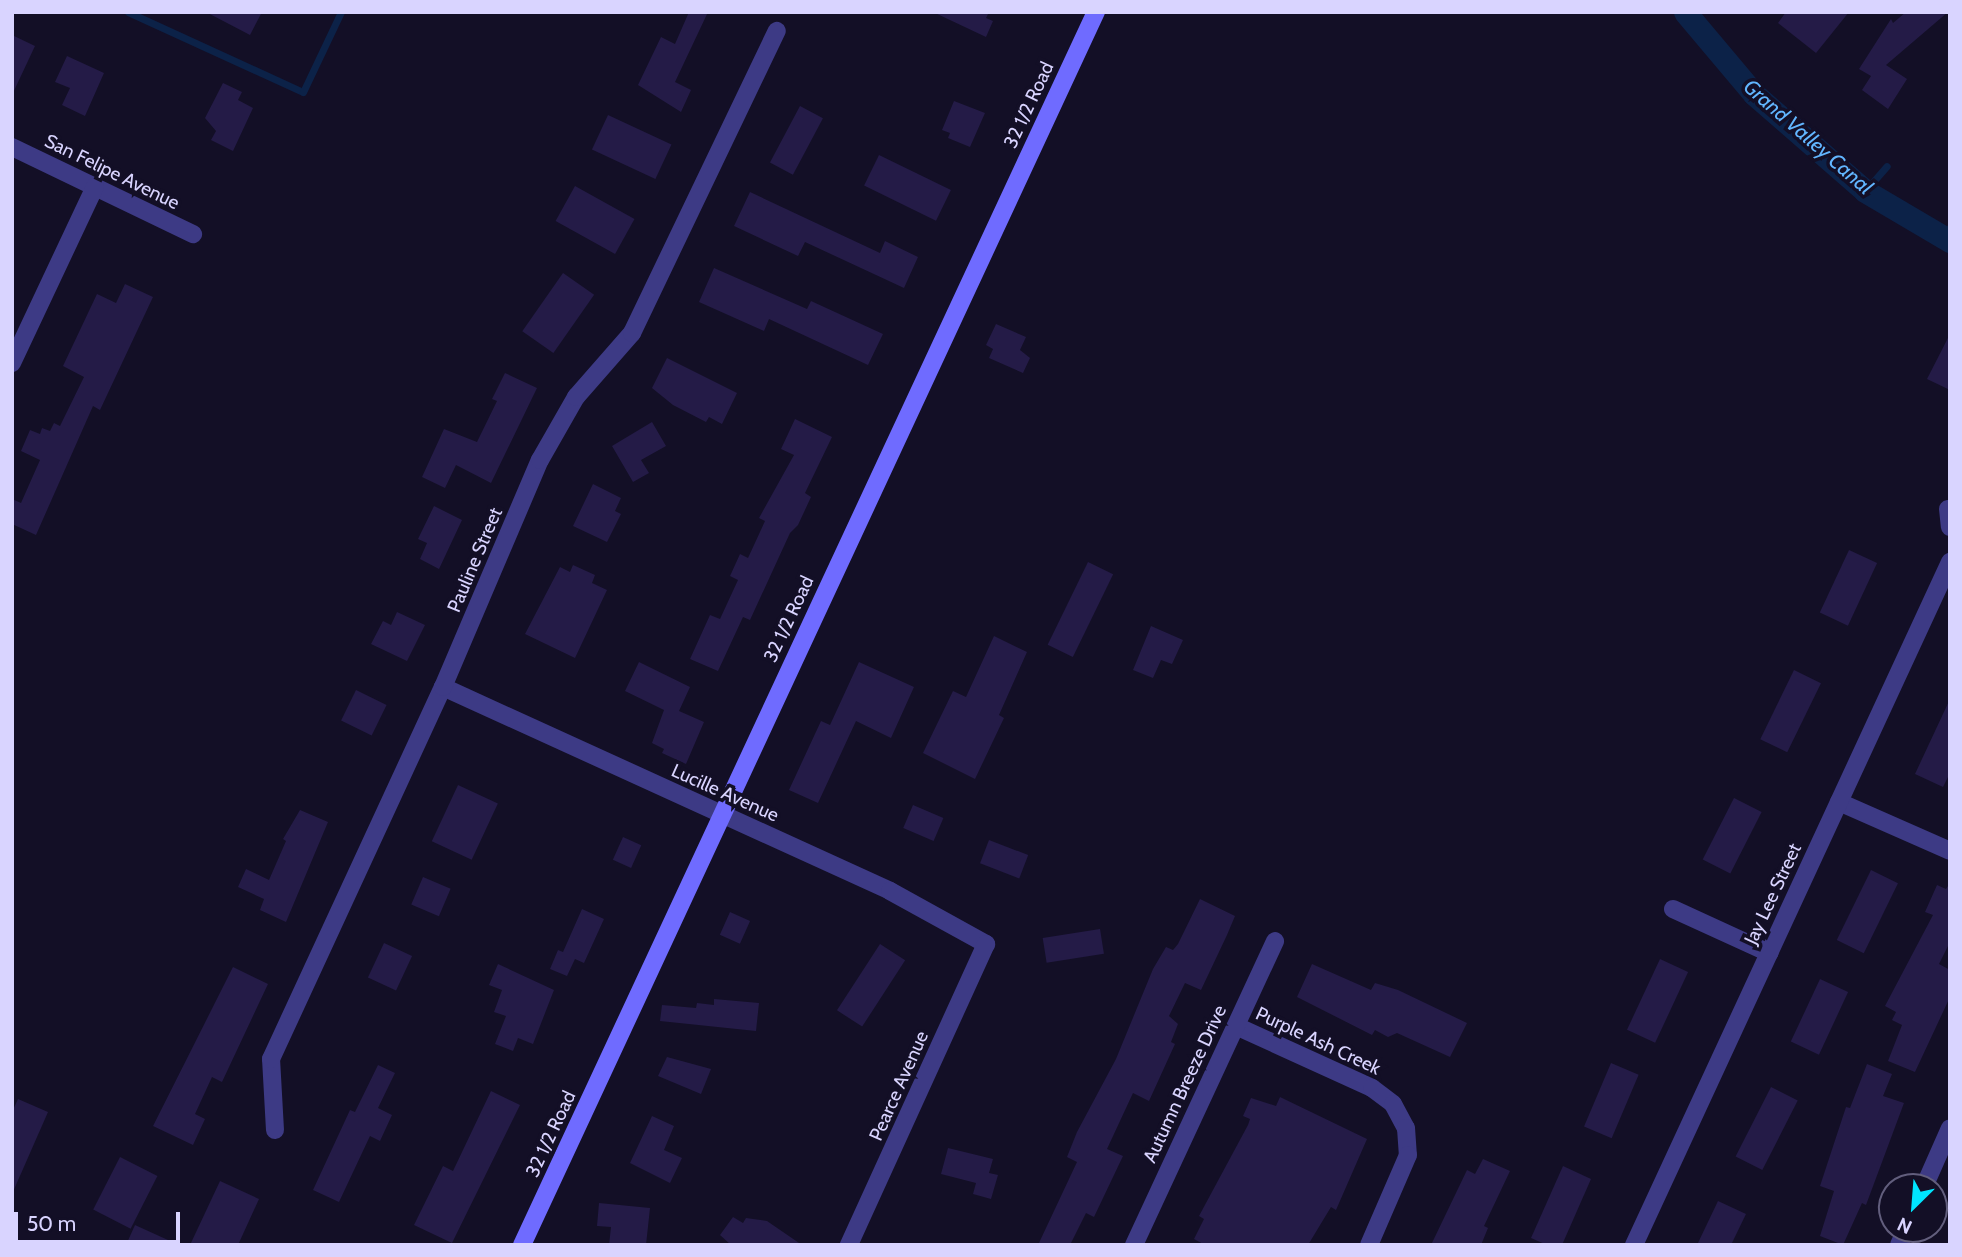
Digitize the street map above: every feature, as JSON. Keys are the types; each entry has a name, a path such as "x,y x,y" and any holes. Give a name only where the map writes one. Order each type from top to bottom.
{"street":[{"name":"32 1/2 Road","path":"522,1245 1096,12"},
{"name":"Pauline Street","path":"275,1130 271,1059 443,687 540,460 576,397 632,333 777,31"},
{"name":"San Felipe Avenue","path":"12,147 193,234"},
{"path":"12,363 96,187"},
{"name":"Jay Lee Street","path":"1634,1245 1950,562"},
{"name":"Lucille Avenue","path":"443,687 890,891 986,944"},
{"path":"1839,802 1950,851"},
{"path":"1673,909 1769,953"},
{"name":"Autumn Breeze Drive","path":"1134,1245 1275,941"},
{"name":"Pearce Avenue","path":"849,1245 986,944"},
{"name":"Purple Ash Creek","path":"1236,1026 1372,1088 1393,1104 1406,1128 1408,1155 1369,1245"},
{"path":"1930,1173 1950,1128"}],"building":[{"path":"206,12 262,12 250,35"},
{"path":"689,12 708,12 675,82 691,90 681,112 638,85 661,37 675,44"},
{"path":"933,12 989,12 986,18 993,21 986,37"},
{"path":"1786,12 1849,12 1816,53 1778,23"},
{"path":"1906,12 1948,12 1886,65 1907,79 1888,109 1862,90 1871,76 1859,69 1891,19 1893,23"},
{"path":"12,35 35,46 12,95"},
{"path":"67,56 104,73 85,116 62,105 70,88 55,82"},
{"path":"223,83 242,92 238,100 253,108 233,151 211,140 216,131 205,118"},
{"path":"954,101 985,113 970,147 948,138 950,133 942,130"},
{"path":"800,106 823,118 793,175 770,163"},
{"path":"608,115 671,145 655,179 592,149"},
{"path":"879,155 951,190 936,221 864,186"},
{"path":"575,186 634,219 615,254 556,221"},
{"path":"750,192 880,253 885,241 918,257 904,288 805,242 798,256 734,226"},
{"path":"714,268 807,309 811,301 883,334 868,365 769,319 764,331 699,302"},
{"path":"563,273 594,295 553,353 522,331"},
{"path":"125,284 153,297 100,410 93,406 36,535 12,524 12,499 21,503 40,460 21,451 30,430 40,434 42,428 50,431 54,423 60,426 84,377 63,366 97,294 116,303"},
{"path":"996,324 1026,337 1020,350 1030,358 1023,373 989,358 993,349 986,345"},
{"path":"1950,334 1950,390 1927,379"},
{"path":"667,358 737,393 722,424 709,417 706,422 673,405 652,388"},
{"path":"505,373 537,388 491,483 456,465 445,488 422,477 444,429 477,442 497,401 492,399"},
{"path":"795,419 832,437 805,493 811,497 798,525 790,533 750,620 743,617 718,671 690,659 710,615 720,619 738,580 730,576 740,554 748,558 765,521 759,518 794,455 781,449"},
{"path":"652,422 666,446 641,460 649,473 633,482 612,446"},
{"path":"593,484 621,498 615,511 621,514 607,542 573,526"},
{"path":"434,506 462,520 439,569 420,559 427,543 418,539"},
{"path":"1849,550 1877,563 1848,626 1820,613"},
{"path":"1088,562 1113,574 1073,657 1048,645"},
{"path":"573,565 595,575 592,583 607,590 575,658 525,634 560,567 570,572"},
{"path":"397,612 425,625 407,661 371,644 383,621 391,625"},
{"path":"1151,626 1183,640 1172,664 1161,660 1153,678 1133,670"},
{"path":"994,636 1027,652 999,715 1004,718 975,779 923,753 953,691 966,697"},
{"path":"639,662 690,687 679,711 704,722 686,764 662,753 664,749 652,743 664,710 625,691"},
{"path":"859,662 914,687 891,738 856,721 818,803 789,790 821,721 830,725"},
{"path":"1794,670 1821,683 1787,752 1760,739"},
{"path":"356,690 387,705 372,735 341,721"},
{"path":"1950,699 1950,773 1943,787 1915,774"},
{"path":"458,785 498,804 472,860 432,841"},
{"path":"1734,798 1762,812 1730,874 1703,859"},
{"path":"913,805 943,818 934,841 903,828"},
{"path":"300,810 328,822 286,922 260,910 264,899 238,887 246,869 269,880 286,841 283,839"},
{"path":"623,837 641,845 631,868 613,860"},
{"path":"989,840 1028,855 1019,878 980,863"},
{"path":"1871,870 1898,883 1864,953 1837,940"},
{"path":"423,877 451,889 439,916 411,905"},
{"path":"1950,883 1950,942 1939,964 1950,970 1950,997 1915,1072 1888,1061 1902,1025 1892,1020 1896,1012 1885,1006 1933,915 1925,912 1937,885 1946,889"},
{"path":"1200,899 1235,916 1227,935 1201,990 1185,983 1169,1016 1178,1024 1171,1042 1175,1044 1149,1101 1133,1093 1107,1149 1123,1156 1094,1217 1086,1213 1070,1245 1038,1245 1077,1162 1067,1157 1077,1132 1116,1059 1153,969 1166,947 1173,950 1178,944"},
{"path":"582,909 604,919 584,963 575,959 567,976 550,969 558,950 563,952"},
{"path":"730,912 750,921 740,944 720,935"},
{"path":"1100,929 1104,954 1047,963 1043,938"},
{"path":"384,943 412,956 396,991 368,977"},
{"path":"880,944 905,960 862,1027 837,1010"},
{"path":"1660,959 1688,972 1655,1043 1627,1030"},
{"path":"498,964 554,990 533,1044 518,1038 513,1051 495,1044 506,1016 494,1012 502,990 489,985"},
{"path":"1312,964 1371,990 1375,983 1398,990 1467,1023 1450,1057 1397,1033 1388,1037 1375,1030 1372,1035 1297,997"},
{"path":"233,967 268,984 222,1082 212,1077 195,1114 205,1119 193,1145 153,1126"},
{"path":"1820,979 1848,992 1819,1055 1791,1042"},
{"path":"714,999 759,1003 756,1031 660,1021 662,1005 696,1008 697,1003 714,1005"},
{"path":"667,1057 711,1069 701,1094 658,1076"},
{"path":"1611,1063 1639,1075 1612,1138 1584,1127"},
{"path":"1867,1064 1892,1074 1883,1096 1904,1103 1866,1205 1862,1203 1843,1245 1820,1236 1834,1191 1820,1186 1846,1107 1850,1108"},
{"path":"378,1065 395,1073 378,1108 392,1115 380,1141 370,1136 339,1202 313,1190 350,1110 355,1112"},
{"path":"1771,1087 1798,1101 1762,1170 1736,1156"},
{"path":"491,1091 520,1105 452,1243 414,1225 443,1166 453,1171"},
{"path":"1280,1097 1367,1139 1336,1210 1331,1207 1308,1245 1205,1245 1194,1239 1204,1219 1199,1216 1248,1125 1250,1119 1243,1116 1251,1098 1276,1106"},
{"path":"18,1099 48,1112 12,1194 12,1112"},
{"path":"652,1116 674,1126 664,1150 682,1158 670,1183 630,1163"},
{"path":"948,1148 993,1159 989,1173 998,1175 991,1199 973,1194 976,1183 941,1174"},
{"path":"120,1157 157,1176 131,1229 93,1210"},
{"path":"1483,1159 1510,1171 1484,1226 1488,1228 1481,1245 1431,1245 1467,1170 1475,1174"},
{"path":"1563,1166 1591,1179 1562,1245 1547,1245 1531,1238"},
{"path":"220,1181 259,1199 238,1245 190,1245"},
{"path":"1718,1201 1746,1214 1731,1245 1697,1245"},
{"path":"599,1203 650,1208 646,1245 609,1245 611,1227 597,1226"},
{"path":"733,1217 743,1223 746,1218 767,1221 802,1245 731,1245 720,1235"},
{"path":"135,1225 179,1245 126,1245"}],"waterway":[{"path":"128,12 303,92 341,12"},
{"name":"Grand Valley Canal","path":"1685,12 1754,94 1865,191 1950,241"},
{"path":"1865,191 1887,166"},
{"path":"1943,237 1950,227"}]}
